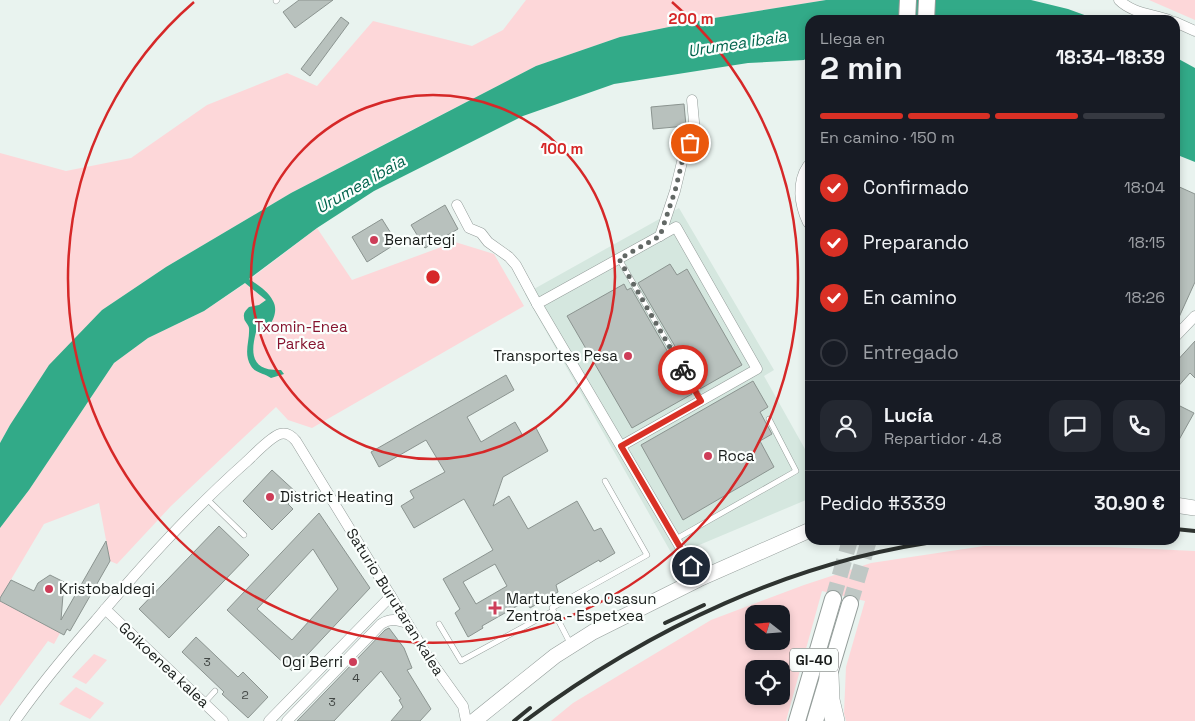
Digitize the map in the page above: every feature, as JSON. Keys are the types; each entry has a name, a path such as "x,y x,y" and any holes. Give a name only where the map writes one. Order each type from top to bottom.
{"highway":[{"path":"829,674 830,700 835,721"}],"main road":[{"path":"907,15 908,0"},
{"path":"926,15 927,0"},
{"path":"805,178 803,186 805,208"},
{"path":"1180,506 1195,508"},
{"path":"794,536 805,529"},
{"path":"480,716 572,646 632,611 805,532"},
{"name":"GI-40","path":"797,721 832,599"},
{"name":"GI-40","path":"816,721 850,604"}],"street":[{"path":"1119,0 1125,6 1153,15"},
{"path":"1180,24 1195,31"},
{"path":"660,236 675,191 682,162 695,133 692,100"},
{"path":"457,205 469,228 481,233 488,242 509,256 516,265 699,579"},
{"path":"538,304 676,227 757,369 621,446"},
{"path":"1180,332 1195,316"},
{"name":"Saturio Burutaran kalea","path":"207,499 274,437 282,433 294,438 430,660 463,706"},
{"path":"15,721 66,654 145,562 207,499"},
{"path":"269,721 391,596"},
{"name":"Goikoenea kalea","path":"105,609 223,721"},
{"path":"287,721 381,624 394,619 407,623"},
{"path":"463,706 480,716"},
{"path":"463,706 466,721"}],"lane":[{"path":"619,259 701,401"},
{"path":"676,539 796,471 769,419"},
{"path":"439,624 461,661 553,611 552,608 647,555 605,481"},
{"path":"207,499 244,536"},
{"path":"553,611 572,646"},
{"path":"204,703 215,691"}],"shaded area":[{"path":"679,208 774,370 764,376 805,449 805,500 673,556 525,294"}],"green space":[{"path":"526,0 826,0 708,19 620,37 536,66 291,193 166,267 102,310 10,425 0,443 0,153 66,171 131,158 207,105 287,73 317,86 373,21 472,46 503,30"},
{"path":"1149,0 1195,0 1195,20"},
{"name":"Txomin-Enea Parkea","path":"317,228 352,280 455,242 494,254 524,306 312,428 288,420 276,407 171,506 117,564 110,561 99,503 44,524 0,598 0,528 29,490 114,363 148,338 204,311 240,287"},
{"path":"984,546 1110,547 1195,551 1195,721 846,721 844,713 846,667 865,601 822,591 786,721 551,721 573,703 711,620 745,607 745,650 790,650 790,605 751,605 871,563"},
{"path":"0,601 60,633 54,644 48,641 0,706"},
{"path":"94,654 107,660 86,684 72,677"},
{"path":"76,687 104,703 90,719 59,704"}],"water":[{"name":"Urumea ibaia","path":"826,0 1031,0 1084,15 805,15 804,60 748,63 614,84 523,116 374,191 317,228 249,279 266,291 275,306 274,316 269,326 256,332 253,348 255,360 264,368 281,370 284,374 271,378 251,366 247,356 249,328 244,314 249,307 259,305 266,300 245,283 204,311 148,338 114,363 29,490 0,528 0,443 49,365 102,310 166,267 291,193 536,66 620,37 708,19"},
{"path":"1180,60 1195,68 1195,162 1180,156"}],"building":[{"path":"299,0 333,0 295,28 283,12"},
{"path":"341,17 349,23 310,76 301,69"},
{"path":"684,104 686,126 653,129 651,107"},
{"path":"1180,187 1195,194 1195,282 1180,315"},
{"path":"445,205 458,229 425,248 411,225"},
{"name":"Benartegi","path":"382,219 397,243 367,262 352,237"},
{"path":"670,264 677,275 687,269 742,365 700,389 638,283"},
{"name":"Transportes Pesa","path":"624,284 627,290 631,288 692,394 632,428 567,316"},
{"path":"1195,341 1195,378 1190,373 1180,384 1180,358"},
{"path":"506,375 514,390 467,417 481,442 515,422 523,436 536,428 548,451 503,477 493,506 509,496 528,529 577,501 594,531 601,528 615,553 556,585 558,592 530,608 526,601 482,626 483,628 468,637 455,613 460,609 443,579 493,550 464,499 414,528 401,506 414,498 410,491 445,472 426,440 379,467 371,452","holes":["495,564 507,586 476,604 463,582"]},
{"name":"Roca","path":"753,381 768,407 760,412 772,434 760,441 774,467 683,520 641,445"},
{"path":"1180,406 1194,413 1180,438"},
{"name":"District Heating","path":"272,470 298,494 288,504 293,509 272,530 243,501"},
{"path":"319,513 370,588 292,671 227,610","holes":["313,549 338,589 292,640 257,609"]},
{"path":"219,526 249,555 169,638 139,609"},
{"name":"Kristobaldegi","path":"106,541 110,561 70,631 67,629 64,635 0,601 11,580 34,591 38,583 50,575 64,582 61,620"},
{"path":"389,628 404,648 412,668 407,670 431,709 420,721 391,721 403,707 399,700 401,699 381,671 334,721 297,721 385,630"},
{"path":"196,637 238,677 243,672 268,697 248,718 182,652"}],"tunnel":[{"path":"833,599 849,545"},
{"path":"850,604 868,545"}],"railway":[{"path":"1180,530 1195,531"},
{"path":"525,721 621,657 673,628 725,603 779,581 835,563 891,549 916,545"},
{"path":"665,623 704,605"},
{"path":"514,721 530,708"}],"way so far":[{"path":"683,370 619,259 660,236 675,191 682,162 690,143"}],"place":[{"name":"Benartegi","path":"374,240"},
{"name":"Transportes Pesa","path":"628,356"},
{"name":"Roca","path":"708,456"},
{"name":"District Heating","path":"270,497"},
{"name":"Kristobaldegi","path":"49,589"},
{"name":"Martuteneko Osasun Zentroa - Espetxea","path":"495,608"},
{"name":"Ogi Berri","path":"353,662"}],"route":[{"path":"683,370 701,401 621,446 691,566"}]}
